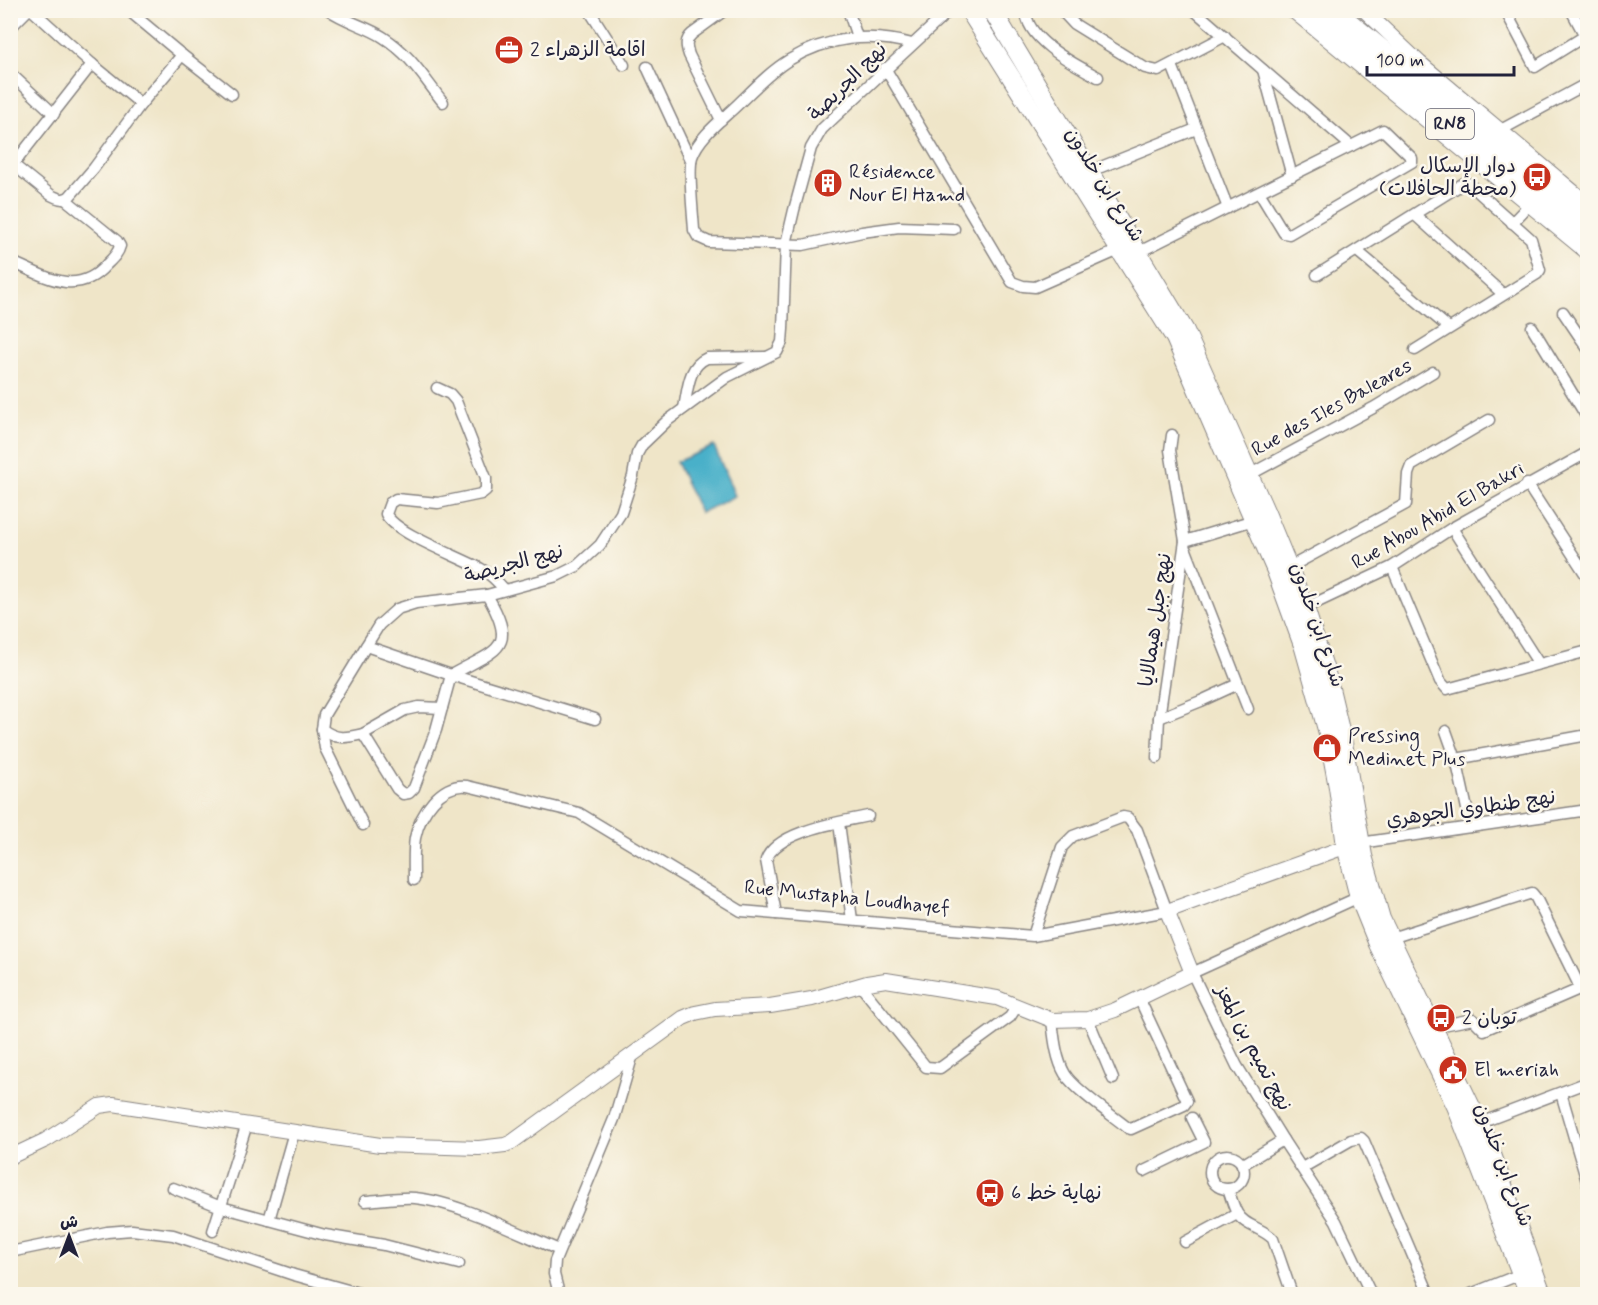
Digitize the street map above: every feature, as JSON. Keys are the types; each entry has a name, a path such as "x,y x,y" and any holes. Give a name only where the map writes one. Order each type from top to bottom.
{"highway":[{"name":"شارع ابن خلدون","path":"969,10 1175,338 1260,517 1288,568 1305,608 1328,680 1343,743 1359,897 1378,944 1456,1106 1529,1294"},
{"name":"شارع ابن خلدون","path":"992,10 1185,331 1249,475 1260,517 1316,685 1353,844 1390,938 1480,1123 1542,1294"},
{"path":"1299,10 1473,143"},
{"name":"RN8","path":"1313,10 1587,236"},
{"name":"RN8","path":"1335,10 1587,219"},
{"path":"1350,10 1439,97"}],"street":[{"path":"10,28 30,10 141,104"},
{"path":"129,10 232,94"},
{"path":"329,10 346,21 382,37 409,57 443,102"},
{"path":"589,10 624,66"},
{"path":"721,120 689,55 686,44 687,38 725,10"},
{"path":"848,10 857,37"},
{"name":"نهج الجريصة","path":"322,729 324,715 379,625 397,609 416,603 487,595 557,576 577,566 600,545 621,513 633,476 637,454 642,445 684,408 727,377 777,352 782,342 786,244 811,148 822,129 950,10"},
{"path":"1026,10 1027,18 1037,36 1062,57 1098,77"},
{"path":"1061,10 1074,24 1145,68 1158,71 1225,36"},
{"path":"1194,10 1351,146"},
{"path":"1292,10 1587,253"},
{"path":"1364,10 1420,63 1587,204"},
{"path":"1504,10 1535,67 1586,35 1571,10"},
{"path":"912,44 894,39 857,37 822,44 788,60 721,120 695,149 691,162 694,230 698,237 709,242 803,245 862,232 899,227 954,229"},
{"path":"92,64 13,168 58,199 65,199 74,193 141,104 182,55"},
{"path":"1172,65 1228,208"},
{"path":"647,67 691,162"},
{"path":"885,68 1012,282 1035,287 1119,250"},
{"path":"1263,70 1292,176"},
{"path":"10,73 54,114"},
{"path":"1499,131 1587,83"},
{"path":"1101,167 1196,129"},
{"path":"1139,252 1228,208 1259,192 1351,146 1384,130 1412,160 1289,234 1284,232 1259,192"},
{"path":"1317,275 1466,183 1531,239 1540,270 1415,350"},
{"path":"10,261 54,280 81,283 99,273 118,252 120,246 117,241 65,199"},
{"path":"1512,223 1528,205"},
{"path":"1415,215 1503,294"},
{"path":"1357,251 1449,328"},
{"path":"1563,312 1587,349"},
{"path":"1532,327 1587,419"},
{"path":"684,408 693,368 698,362 706,358 769,357"},
{"name":"Rue des Iles Baleares","path":"1249,475 1373,408 1433,372"},
{"path":"437,388 450,394 456,401 486,478 486,490 481,494 438,503 396,499 390,503 386,514 389,521 483,571 504,589"},
{"path":"1288,568 1406,504 1408,474 1411,466 1489,420"},
{"path":"1172,435 1170,450 1185,544 1248,709"},
{"name":"Rue Abou Abid El Bakri","path":"1305,608 1392,567 1452,528 1587,452"},
{"path":"1527,484 1587,578"},
{"name":"نهج جبل هيمالايا","path":"1157,758 1160,718 1185,544 1260,517"},
{"path":"1452,528 1539,664"},
{"path":"1392,567 1444,687 1452,688 1587,651"},
{"path":"363,734 397,789 403,794 409,794 414,788 451,675 493,651 502,642 503,630 500,617 487,595"},
{"path":"366,646 451,675 595,719"},
{"path":"1160,718 1238,684"},
{"path":"322,729 332,737 349,737 363,734 405,710 419,707 442,708"},
{"path":"322,729 325,748 363,825"},
{"path":"1446,731 1456,759 1472,827"},
{"path":"1456,759 1587,735"},
{"name":"Rue Mustapha Loudhayef","path":"414,880 414,850 419,825 442,792 460,785 579,813 741,911 1033,936 1167,911 1353,844"},
{"name":"نهج طنطاوي الجوهري","path":"1353,844 1587,810"},
{"path":"776,914 766,860 774,848 801,833 868,816"},
{"path":"1033,936 1062,848 1073,836 1123,817 1128,818 1137,830 1192,973"},
{"path":"839,823 852,920"},
{"path":"1390,938 1532,893 1578,983 1576,990 1484,1030 1473,1019 1434,1027"},
{"path":"10,1157 46,1140 99,1106 113,1104 380,1145 479,1148 505,1145 521,1136 676,1022 695,1013 770,1006 812,999 886,980 997,998 1052,1020 1088,1019 1139,999 1359,897"},
{"name":"نهج تميم بن المعز","path":"1192,973 1237,1066 1336,1221 1371,1294"},
{"path":"860,985 926,1067 931,1068 940,1068 1010,1017 1017,1006"},
{"path":"1052,1020 1064,1073 1131,1129 1184,1105 1186,1101 1139,999"},
{"path":"1088,1019 1113,1079"},
{"path":"559,1294 554,1274 559,1250 614,1119 633,1054"},
{"path":"1480,1123 1587,1082"},
{"path":"1561,1093 1587,1185"},
{"path":"1191,1118 1214,1161"},
{"path":"213,1231 247,1124"},
{"path":"269,1220 294,1132"},
{"path":"1302,1168 1351,1140 1360,1138 1364,1141 1429,1294"},
{"name":"نهج تميم بن المعز","path":"1242,1165 1283,1140"},
{"path":"1144,1171 1204,1142"},
{"path":"1232,1156 1242,1165 1243,1178 1240,1183 1228,1189 1216,1185 1212,1180 1211,1167 1220,1157 1232,1156"},
{"path":"173,1188 221,1207 325,1235 384,1245 459,1264"},
{"path":"1228,1189 1237,1214 1273,1239 1287,1293"},
{"path":"365,1201 402,1198 432,1201 471,1214 559,1250"},
{"path":"1185,1242 1237,1214"},
{"path":"10,1252 107,1232 132,1230 173,1234 343,1292 362,1294"},
{"path":"1471,1294 1521,1274"}],"water":[{"path":"714,446 735,496 700,513 676,462"}],"place":[{"name":"اقامة الزهراء 2","path":"509,50"},
{"name":"دوار الإسكال (محطة الحافلات)","path":"1537,177"},
{"name":"Résidence Nour El Hamd","path":"828,183"},
{"name":"Pressing Medinet Plus","path":"1327,748"},
{"name":"توبان 2","path":"1441,1018"},
{"name":"El meriah","path":"1453,1070"},
{"name":"نهاية خط 6","path":"990,1193"}]}
